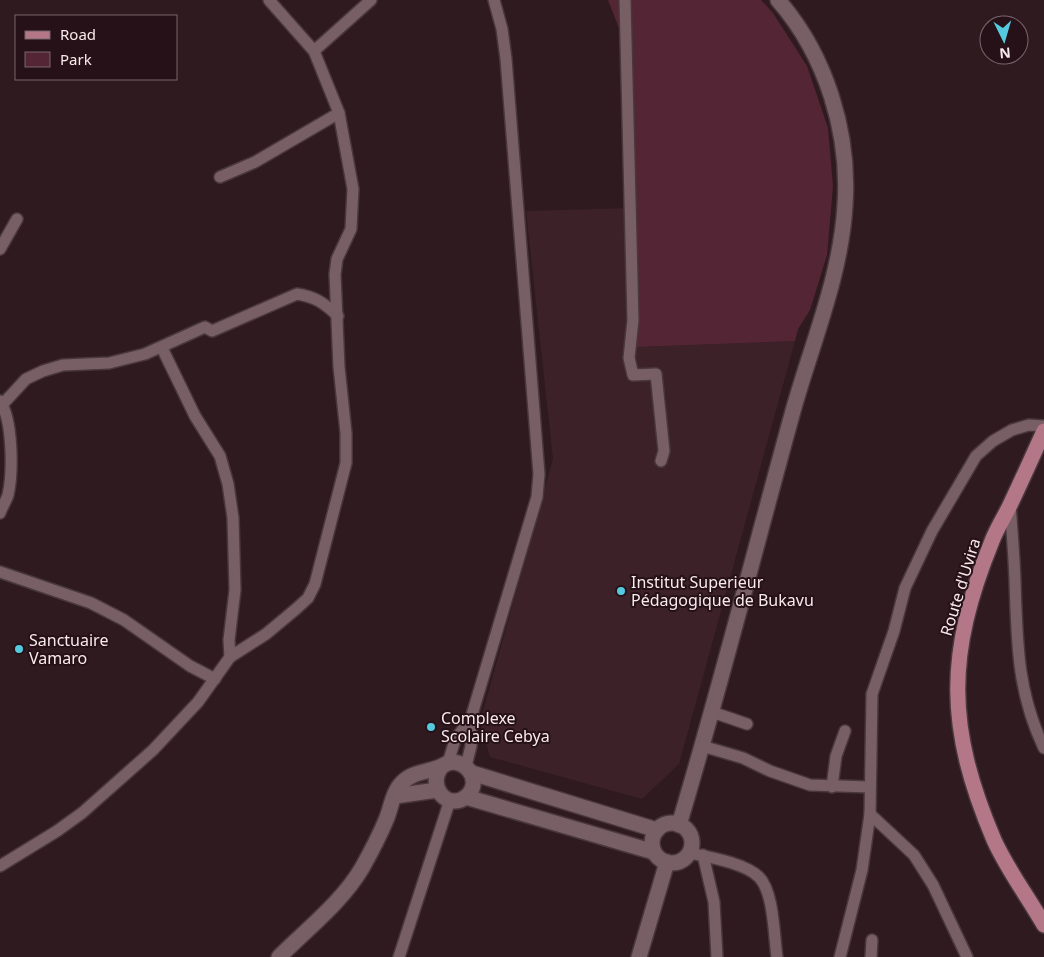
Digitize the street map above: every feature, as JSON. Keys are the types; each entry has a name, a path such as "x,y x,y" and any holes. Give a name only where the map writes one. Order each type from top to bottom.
{"main road":[{"name":"Route d'Uvira","path":"1044,431 992,540 966,614 959,650 957,685 958,718 971,779 995,842 1044,925"}],"street":[{"path":"0,866 57,832 82,813 153,750 198,702 230,657 266,634 296,610 308,598 315,584 346,463 346,433 339,367 335,274 337,259 350,229 353,189 338,113 314,52 269,0"},
{"path":"314,52 371,0"},
{"path":"466,797 472,790 474,782 469,770 471,718 537,497 539,474 506,59 502,29 494,0"},
{"path":"625,0 633,320 630,358 633,375 656,374 664,451 661,461"},
{"path":"679,825 712,712 794,408 839,256 845,205 845,174 837,110 822,71 804,37 778,0"},
{"path":"220,177 255,162 338,113"},
{"path":"0,249 17,219"},
{"path":"0,513 8,495 11,455 1,403 26,379 63,365 109,363 162,348 205,327 212,331 297,294 312,296 323,302 338,316"},
{"path":"162,348 195,416 220,456 228,484 233,518 235,590 229,640 230,657"},
{"path":"840,957 862,870 870,814 872,694 894,631 905,588 912,570 958,483 976,456 993,441 1012,430 1029,425 1044,426"},
{"path":"1010,504 1015,581 1015,621 1024,698 1044,748"},
{"path":"0,572 91,603 124,620 190,666 215,679"},
{"path":"712,712 747,724"},
{"path":"471,718 455,740 445,765 437,773 435,782 437,790 442,796 450,800 466,797 654,852 667,862 679,861 697,854 730,863 759,877 768,897 777,957"},
{"path":"832,787 836,756 845,731"},
{"path":"702,746 742,758 770,771 810,784 832,787 870,786"},
{"path":"279,957 338,899 361,870 386,819 399,785 408,777 422,771 458,763 469,770 657,830"},
{"path":"395,796 437,790"},
{"path":"399,957 450,800"},
{"path":"870,814 914,855 933,885 967,957"},
{"path":"654,852 652,840 657,830 667,824 679,825 688,832 714,902 717,957"},
{"path":"639,957 667,862"},
{"path":"871,957 872,940"}],"shaded area":[{"name":"Institut Superieur Pédagogique de Bukavu","path":"631,208 637,347 795,341 679,764 642,799 490,757 480,722 553,459 526,211"}],"green space":[{"path":"608,0 761,0 773,13 807,66 828,128 833,186 827,255 810,310 798,329 795,341 637,347 627,49"}],"place":[{"name":"Institut Superieur Pédagogique de Bukavu","path":"621,591"},
{"name":"Sanctuaire Vamaro","path":"19,649"},
{"name":"Complexe Scolaire Cebya","path":"431,727"}]}
